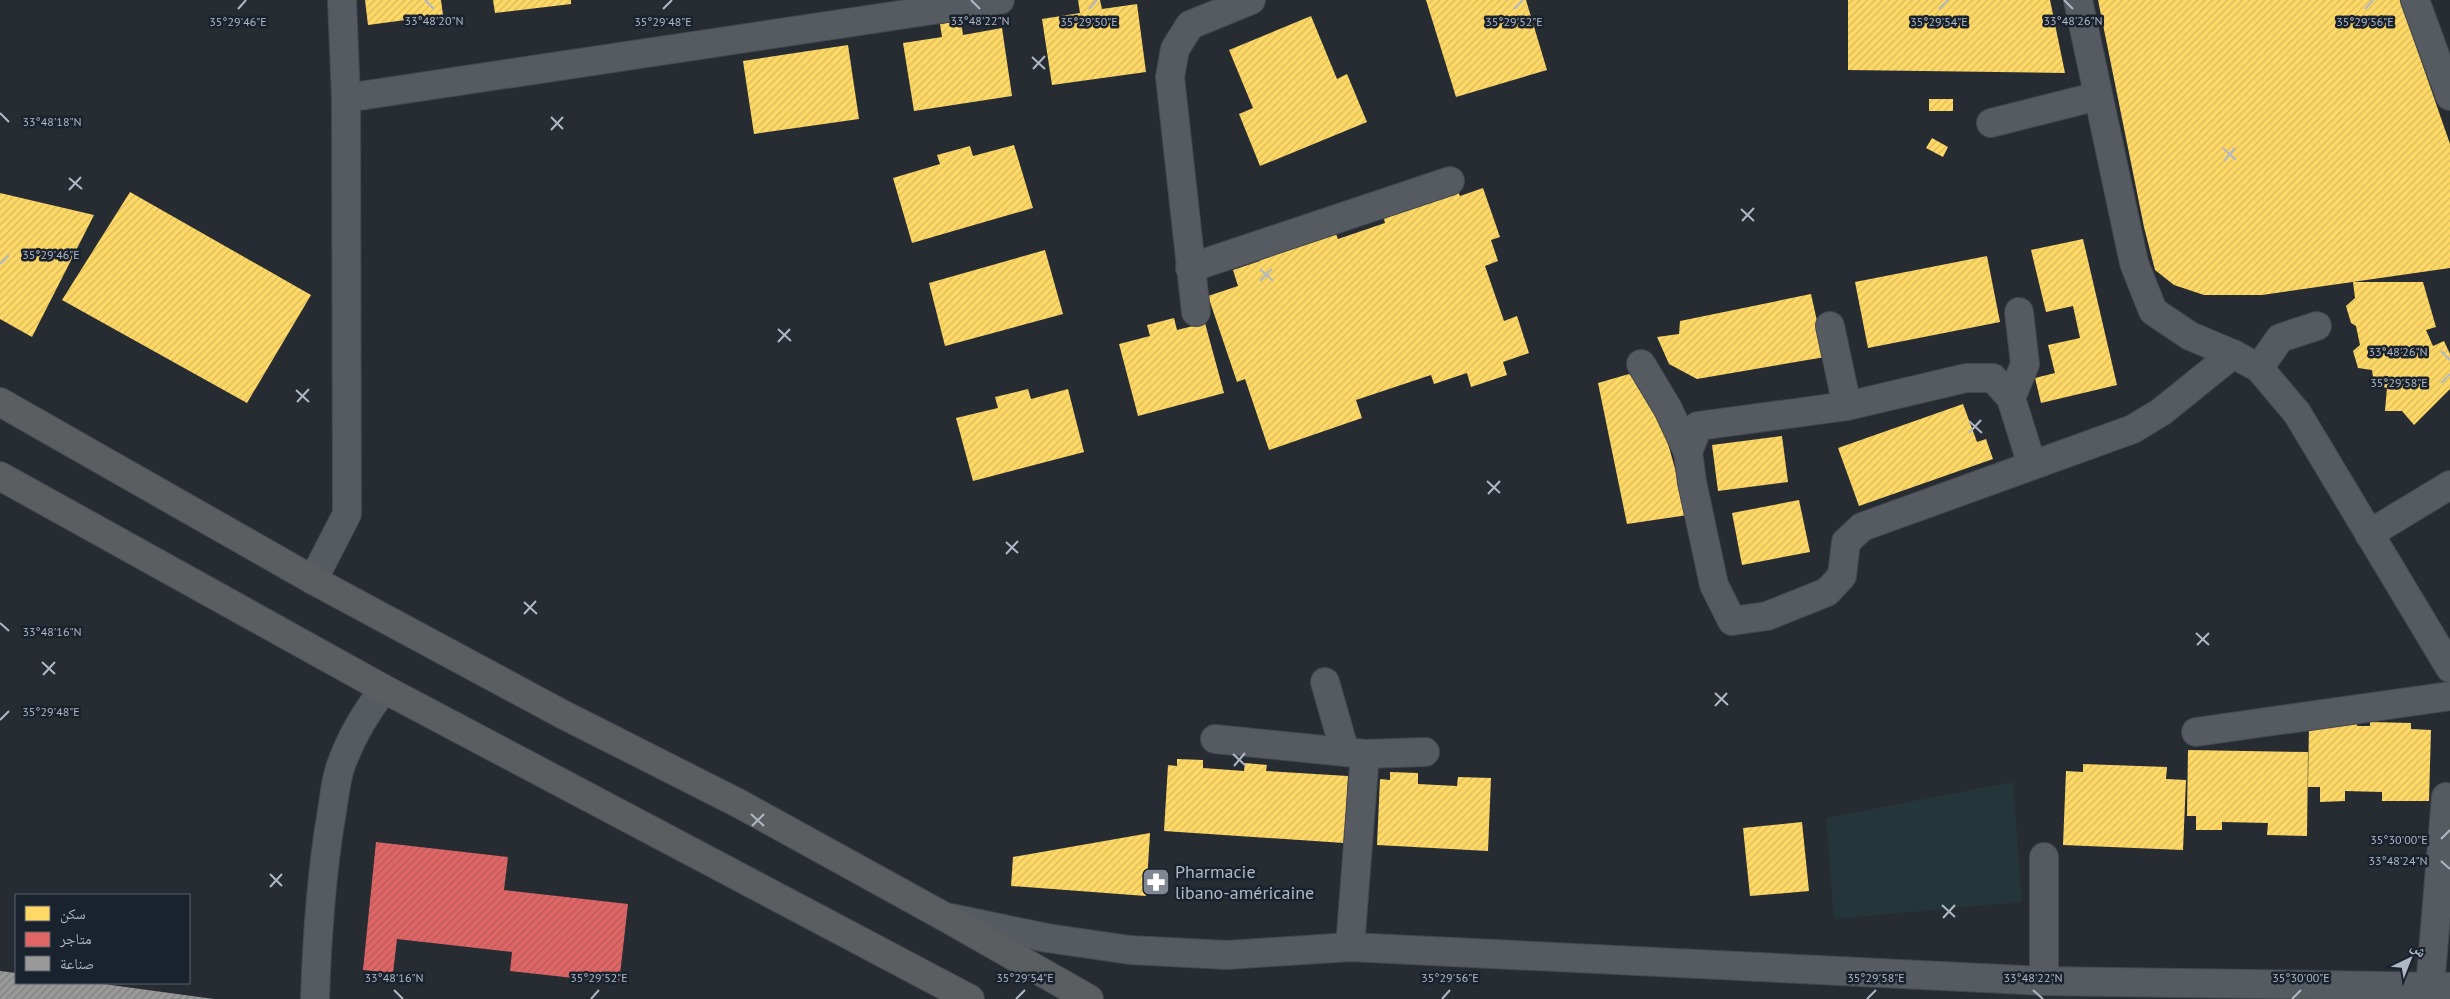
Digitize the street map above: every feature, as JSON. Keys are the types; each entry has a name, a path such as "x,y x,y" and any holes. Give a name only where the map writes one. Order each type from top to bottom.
{"highway":[{"path":"0,402 313,580 562,714 738,803 1089,999"},
{"path":"0,476 384,688 970,999"}],"street":[{"path":"313,580 347,514 346,98 342,0"},
{"path":"346,98 1000,0"},
{"path":"1196,312 1170,77 1175,49 1190,25 1251,0"},
{"path":"2078,0 2134,263 2153,311 2190,336 2233,354 2259,368 2297,413 2450,668"},
{"path":"2415,0 2450,96"},
{"path":"1991,123 2098,96"},
{"path":"1190,268 1450,181"},
{"path":"2011,398 2025,364 2019,312"},
{"path":"1830,326 1847,406"},
{"path":"2259,368 2280,338 2317,326"},
{"path":"1642,364 1668,409 1688,452 1714,585 1732,621 1767,616 1827,592 1842,576 1846,542 1862,527 2132,429 2161,412 2233,354"},
{"path":"1688,452 1698,426 1847,406 1966,378 1993,378 2011,398 2032,465"},
{"path":"2369,534 2450,485"},
{"path":"1325,682 1355,753 1350,947"},
{"path":"315,999 317,937 326,843 339,770 352,737 368,708 384,688"},
{"path":"2196,732 2450,696"},
{"path":"1215,739 1355,753 1425,752"},
{"path":"945,917 1047,938 1130,950 1227,955 1350,947 2044,981 2440,987 2446,796"},
{"path":"2044,857 2044,981"}],"shaded area":[{"path":"2013,782 2022,902 1834,919 1826,818"}],"building: سكن":[{"path":"365,0 441,0 443,15 368,25"},
{"path":"493,0 571,0 571,4 495,13"},
{"path":"1078,0 1100,0 1102,9 1137,4 1146,72 1052,85 1042,19 1080,13"},
{"path":"1426,0 1526,0 1547,70 1456,97"},
{"path":"1848,0 2050,0 2065,73 1848,70"},
{"path":"2098,0 2400,0 2450,144 2450,268 2262,295 2204,295 2174,285 2155,270 2144,227"},
{"path":"1311,16 1337,79 1347,74 1367,122 1260,166 1239,114 1253,108 1229,50"},
{"path":"961,21 963,35 1002,28 1012,96 914,111 903,43 942,37 940,24"},
{"path":"848,45 859,119 754,134 743,61"},
{"path":"1929,99 1953,99 1953,111 1929,111"},
{"path":"1932,138 1948,147 1943,157 1926,148"},
{"path":"1014,145 1033,208 912,243 893,178 940,164 937,155 970,146 973,156"},
{"path":"1483,188 1500,237 1491,240 1498,261 1485,266 1504,321 1517,316 1529,353 1503,362 1507,375 1471,387 1467,373 1434,384 1431,375 1356,400 1362,418 1269,450 1245,379 1237,382 1208,296 1238,286 1233,270 1260,261 1258,254 1334,229 1338,239 1385,223 1383,215 1457,190 1460,196"},
{"path":"130,192 311,295 247,403 62,300"},
{"path":"0,193 94,215 32,337 0,319"},
{"path":"2083,239 2117,385 2041,403 2035,378 2055,373 2048,345 2080,338 2073,306 2046,312 2031,250"},
{"path":"1045,250 1063,314 945,346 929,283"},
{"path":"1987,256 2000,322 1868,348 1855,282"},
{"path":"2353,282 2423,282 2436,327 2426,330 2433,346 2444,341 2450,354 2450,389 2414,425 2402,411 2385,411 2387,388 2374,384 2372,370 2358,368 2353,351 2360,345 2356,326 2351,323 2346,306 2355,298"},
{"path":"1811,294 1825,357 1697,379 1669,364 1657,337 1679,334 1680,321"},
{"path":"1174,318 1177,330 1205,323 1224,393 1138,416 1119,344 1150,336 1147,325"},
{"path":"1629,374 1655,397 1688,515 1627,524 1598,383"},
{"path":"1028,389 1031,399 1068,389 1084,452 973,481 956,418 998,408 995,397"},
{"path":"1963,404 1977,442 1986,439 1993,459 1859,506 1838,448"},
{"path":"1782,436 1788,482 1718,491 1712,445"},
{"path":"1799,500 1810,552 1742,565 1732,513"},
{"path":"2358,720 2357,726 2370,726 2370,722 2411,723 2411,729 2431,730 2429,801 2382,801 2382,792 2345,791 2345,801 2320,802 2320,787 2308,787 2309,724"},
{"path":"2188,750 2308,752 2307,836 2267,835 2268,823 2222,822 2222,830 2196,830 2196,816 2187,816"},
{"path":"1177,759 1203,760 1203,768 1244,771 1245,763 1267,765 1266,771 1348,776 1344,843 1164,831 1168,765 1177,766"},
{"path":"2083,764 2167,767 2166,779 2186,780 2183,850 2063,845 2066,771 2083,772"},
{"path":"1390,772 1418,773 1418,784 1457,786 1458,777 1491,778 1488,851 1377,845 1380,779 1390,780"},
{"path":"1802,822 1809,891 1750,896 1743,828"},
{"path":"1150,833 1146,896 1011,886 1013,857"}],"building: متاجر":[{"path":"376,842 508,857 504,890 628,904 619,983 510,971 512,952 397,939 393,973 363,970"}],"building: صناعة":[{"path":"0,971 15,973 15,984 103,984 214,999 0,999"}],"place":[{"name":"Pharmacie libano-américaine","path":"1156,882"}]}
